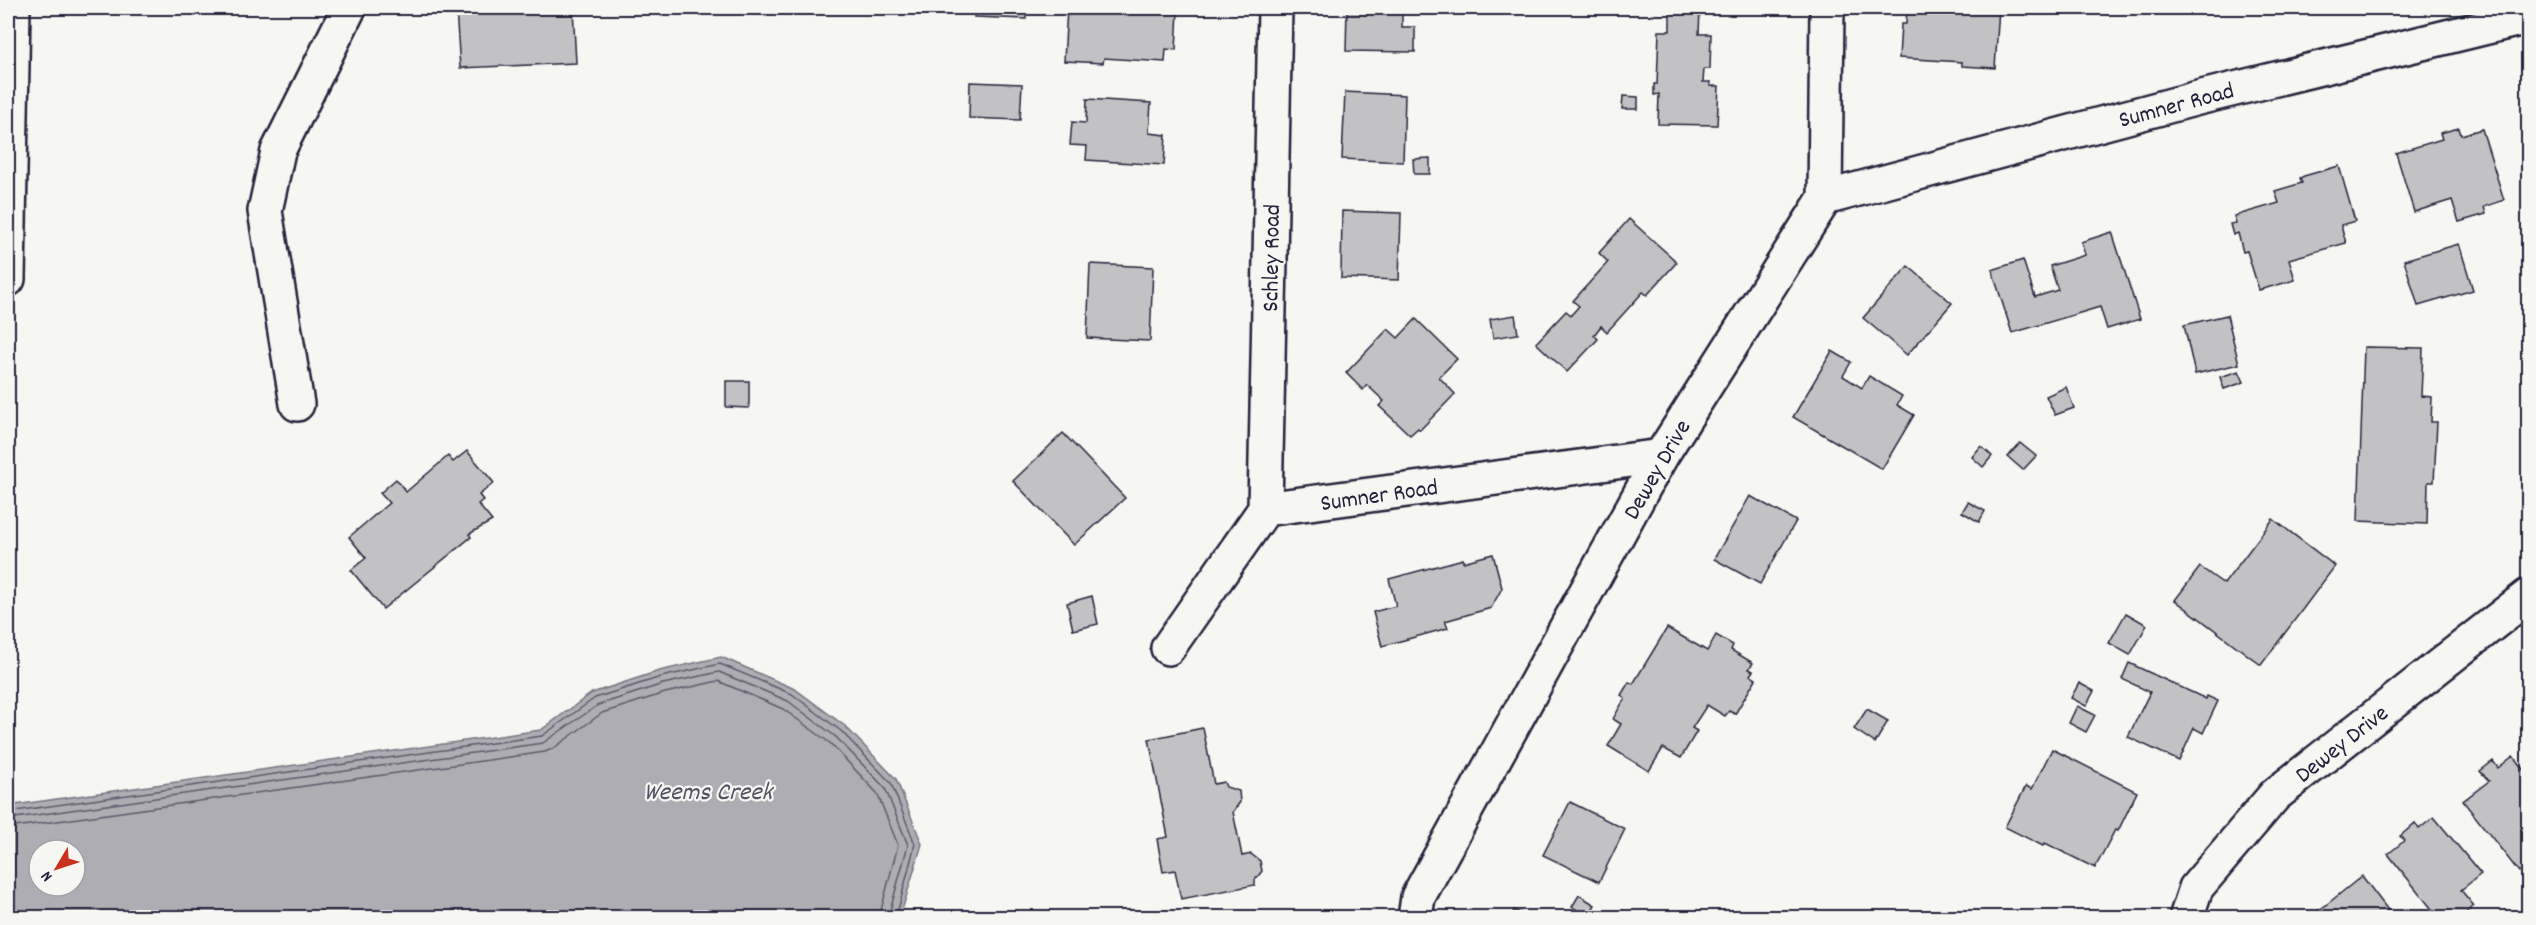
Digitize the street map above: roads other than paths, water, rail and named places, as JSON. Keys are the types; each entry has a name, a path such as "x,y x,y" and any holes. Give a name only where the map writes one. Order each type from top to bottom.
{"street":[{"path":"8,279 13,8"},
{"path":"297,404 265,211 278,151 349,8"},
{"name":"Schley Road","path":"1265,509 1275,8"},
{"path":"1826,198 1827,8"},
{"name":"Sumner Road","path":"1826,198 2198,98 2529,17"},
{"name":"Dewey Drive","path":"1415,918 1418,897 1660,456 1826,198"},
{"name":"Sumner Road","path":"1265,509 1660,456"},
{"path":"1168,648 1265,509"},
{"name":"Dewey Drive","path":"2186,918 2196,888 2275,795 2529,596"}],"water":[{"name":"Weems Creek","path":"721,657 795,689 845,726 896,779 922,844 900,917 8,917 8,806 541,730 592,693 659,671"}]}
